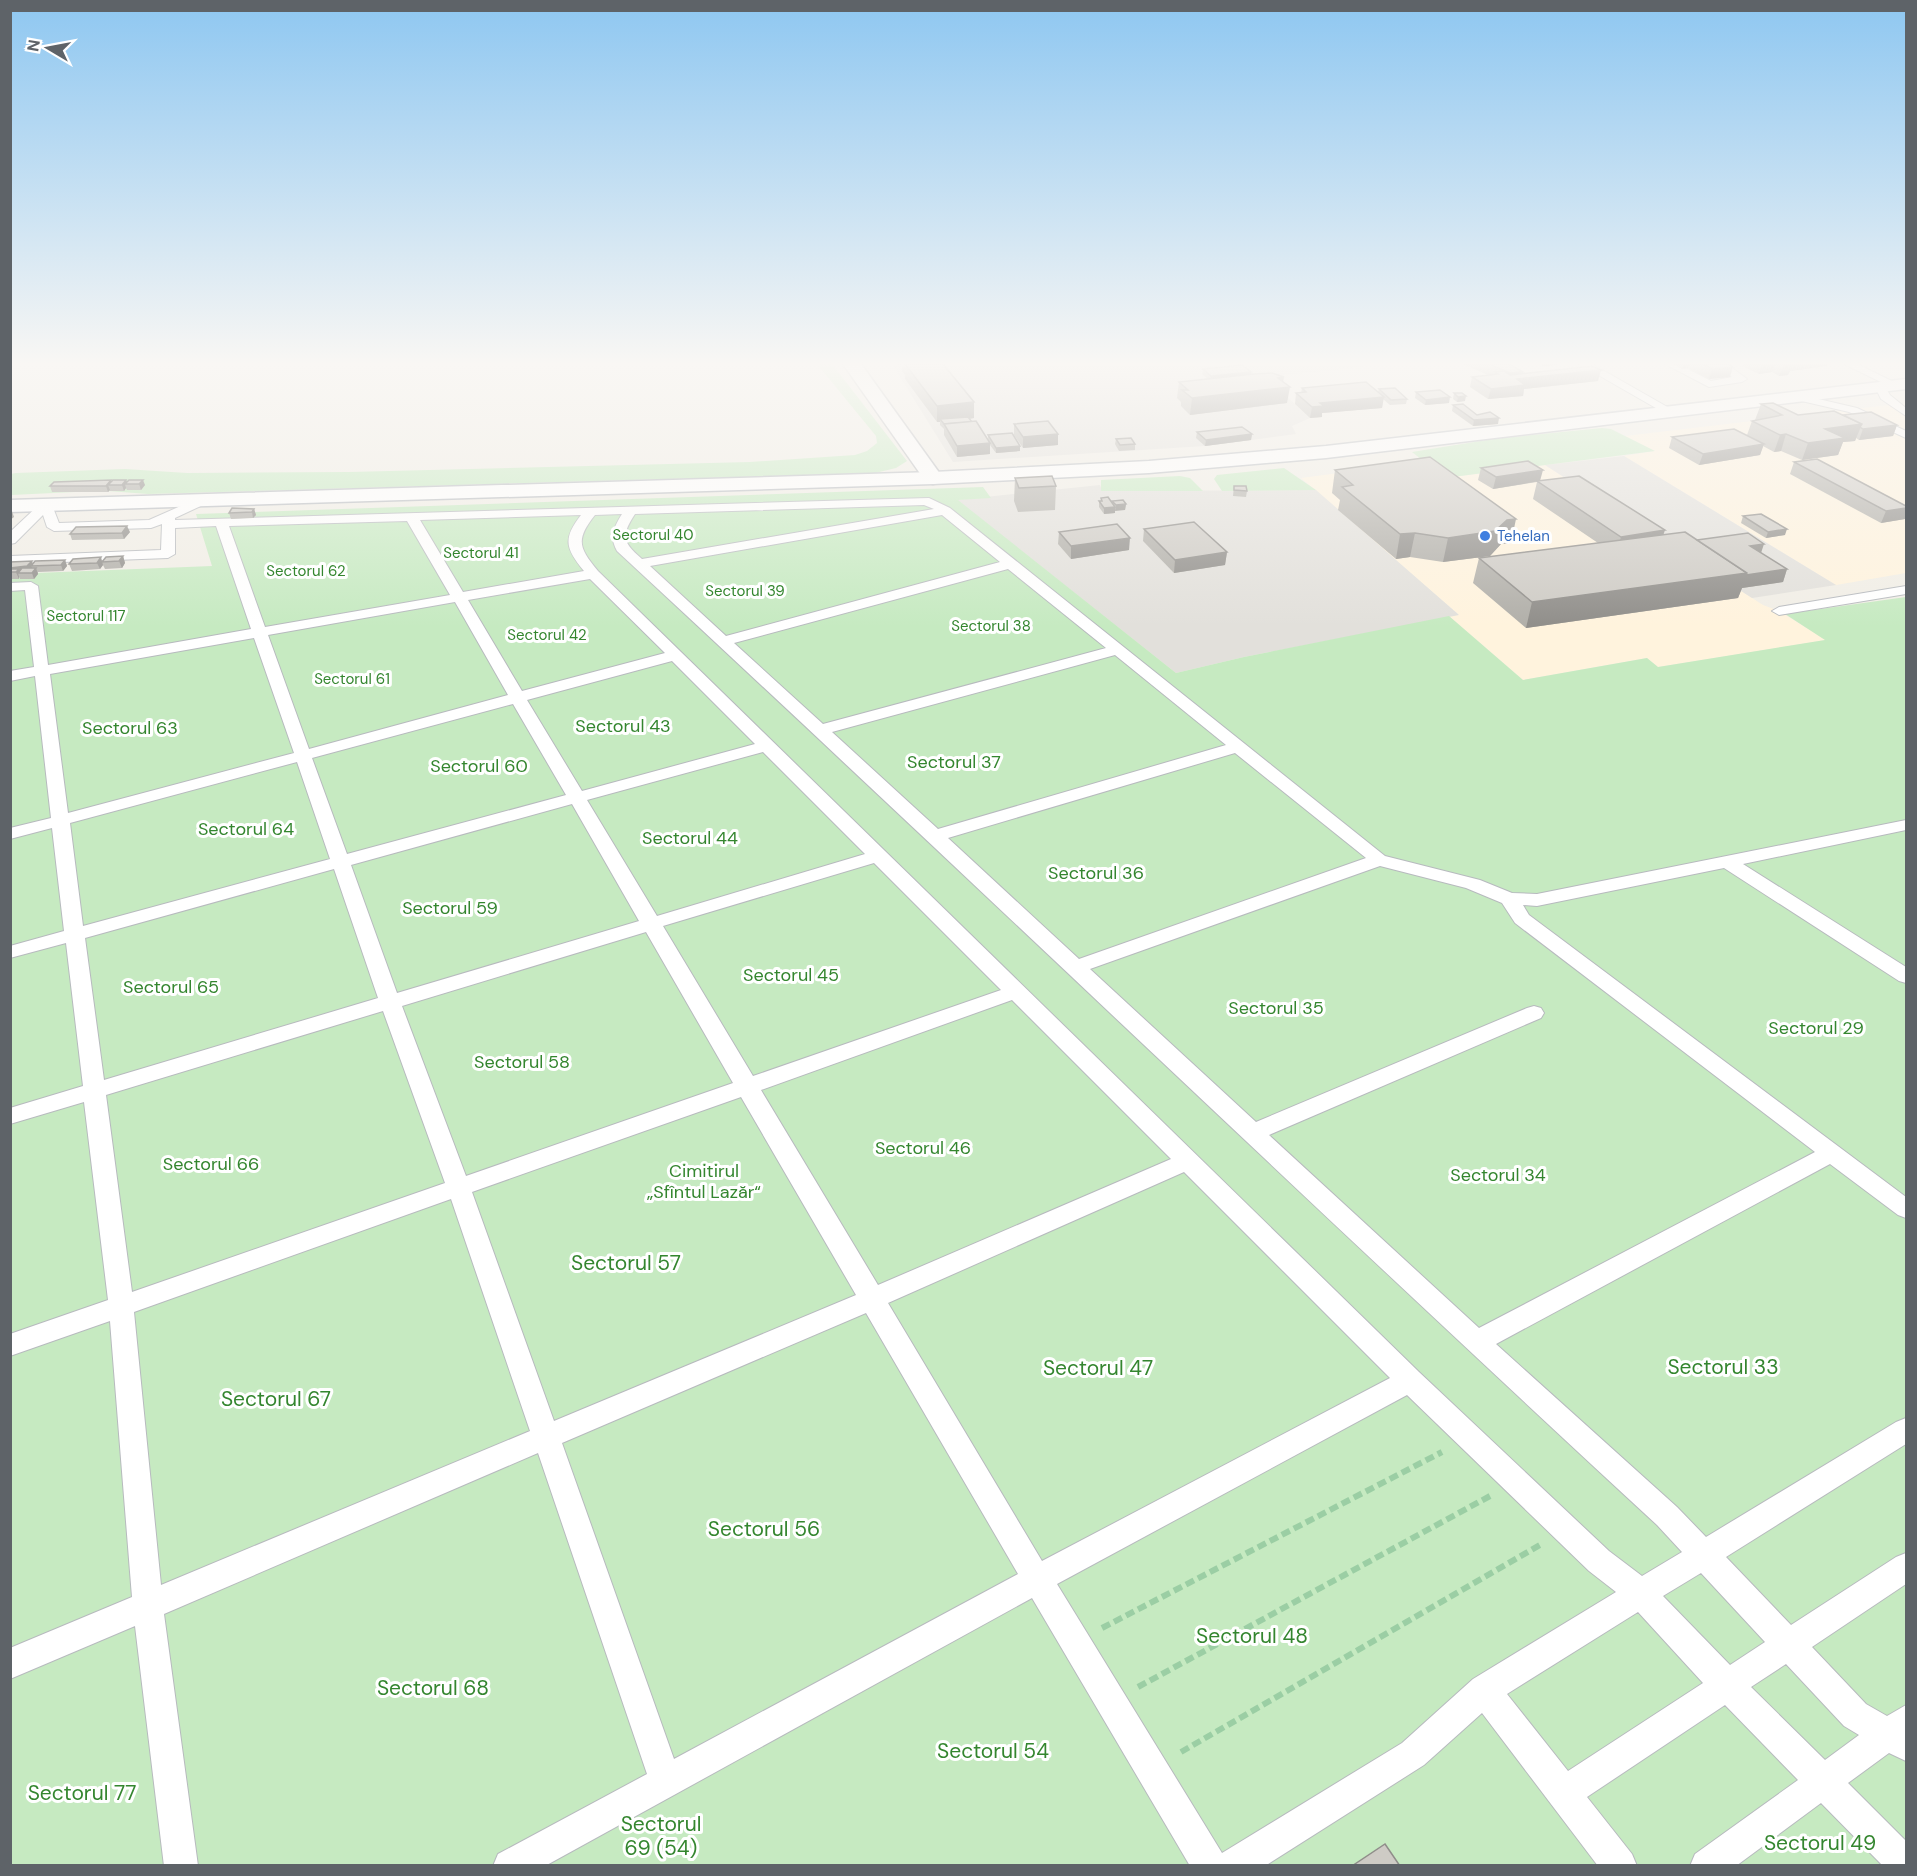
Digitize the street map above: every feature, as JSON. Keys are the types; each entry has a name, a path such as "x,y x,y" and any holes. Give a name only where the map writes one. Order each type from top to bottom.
{"main road":[{"path":"914,452 933,478"},
{"path":"10,506 933,478 1214,462 1312,452"}],"lane":[{"path":"10,540 46,505 54,527 152,524 169,520 221,522 918,500 931,503 945,512 1379,860 1473,884 1509,899 1537,900 1906,825"},
{"path":"169,520 201,501"},
{"path":"631,510 622,522 618,542 639,564 726,641 1476,1342 1667,1516 1855,1715 1900,1733"},
{"path":"591,511 580,524 572,542 578,556 593,574 769,745 1410,1380 1599,1561 1640,1593 1727,1685 1906,1865"},
{"path":"639,564 945,512"},
{"path":"411,516 1074,1642 1210,1866"},
{"path":"10,560 168,554 169,520"},
{"path":"221,522 390,1002 547,1436 666,1781"},
{"path":"726,641 1010,564"},
{"path":"10,676 593,574"},
{"path":"10,587 31,586 121,1305 148,1605 181,1866"},
{"path":"1779,611 1906,590"},
{"path":"821,730 1117,650"},
{"path":"10,834 304,757 675,655"},
{"path":"10,952 769,745"},
{"path":"935,836 1236,747"},
{"path":"10,1116 880,855"},
{"path":"1074,968 1379,860"},
{"path":"1726,861 1906,976"},
{"path":"1509,899 1522,919 1906,1209"},
{"path":"10,1345 1018,991"},
{"path":"1252,1133 1533,1013"},
{"path":"1476,1342 1832,1153"},
{"path":"10,1664 872,1299 1188,1161"},
{"path":"510,1866 1037,1579 1410,1380"},
{"path":"1233,1866 1413,1754 1484,1690 1906,1430"},
{"path":"1564,1793 1906,1567"},
{"path":"1484,1690 1620,1866"},
{"path":"1707,1866 1822,1782 1900,1733"}],"path":[{"path":"1074,1642 1470,1437"},
{"path":"1111,1702 1516,1481"},
{"path":"1151,1769 1566,1530"}],"shaded area":[{"path":"946,452 1118,452 953,462"},
{"path":"1651,452 1906,452 1906,573 1836,585 1624,456"},
{"path":"1624,456 1836,585 1752,598 1545,465"},
{"path":"1423,462 1445,478 1545,465 1763,605 1779,611 1826,640 1658,667 1647,658 1523,680 1449,616 1458,614 1301,478"},
{"path":"1100,485 1102,491 1316,490 1459,615 1244,657 1176,673 957,500"}],"green space":[{"path":"865,452 900,452 907,461 896,468 875,473 148,494 108,491 113,487 82,486 75,492 11,495 10,474 125,469 187,473 349,472 750,462 855,455"},
{"path":"1412,452 1415,452 1651,452 1445,478"},
{"path":"1284,468 1316,490 1222,491 1214,479 1217,475"},
{"path":"1180,476 1190,478 1203,491 1101,491 1101,480"},
{"name":"Cimitirul „Sfîntul Lazăr“","path":"983,487 991,498 958,500 1176,673 1449,616 1523,680 1647,658 1658,667 1825,640 1785,614 1906,597 1906,1865 11,1865 10,574 212,566 196,514"}],"building":[{"path":"1699,452 1718,452 1703,454"},
{"path":"1430,457 1516,519 1507,520 1495,531 1448,538 1415,533 1400,534 1342,487 1353,485 1335,470"},
{"path":"1817,459 1906,508 1886,511 1794,462"},
{"path":"1528,461 1543,470 1496,477 1481,468"},
{"path":"1052,476 1056,486 1019,488 1015,478"},
{"path":"1579,476 1665,530 1621,537 1537,481"},
{"path":"111,480 106,486 50,486 54,482"},
{"path":"113,480 126,480 122,485 108,485"},
{"path":"129,480 143,480 139,484 125,484"},
{"path":"1234,486 1246,486 1247,491 1234,490"},
{"path":"1108,497 1115,507 1104,508 1099,501 1102,501 1101,498"},
{"path":"1123,500 1126,504 1116,505 1112,501"},
{"path":"232,508 254,509 252,512 229,513"},
{"path":"1761,514 1787,529 1768,532 1743,516"},
{"path":"1194,522 1227,552 1175,560 1144,529"},
{"path":"1117,524 1130,538 1071,546 1059,532"},
{"path":"127,526 122,533 70,534 76,527"},
{"path":"1685,532 1747,573 1532,602 1479,558"},
{"path":"1748,533 1764,544 1750,546 1787,569 1746,575 1747,573 1697,540"},
{"path":"123,556 119,561 102,562 106,557"},
{"path":"101,557 97,563 69,564 73,559"},
{"path":"65,560 61,565 31,566 35,561"},
{"path":"32,561 27,566 10,568 10,562"},
{"path":"22,568 36,568 32,573 18,573"},
{"path":"1385,1844 1400,1866 1352,1866"}],"place":[{"name":"Tehelan","path":"1485,536"}],"park label":[{"name":"Sectorul 40","path":"653,535"},
{"name":"Sectorul 41","path":"481,553"},
{"name":"Sectorul 62","path":"306,571"},
{"name":"Sectorul 39","path":"745,591"},
{"name":"Sectorul 117","path":"86,616"},
{"name":"Sectorul 38","path":"991,626"},
{"name":"Sectorul 42","path":"547,635"},
{"name":"Sectorul 61","path":"352,679"},
{"name":"Sectorul 43","path":"623,726"},
{"name":"Sectorul 63","path":"130,728"},
{"name":"Sectorul 37","path":"954,762"},
{"name":"Sectorul 60","path":"479,766"},
{"name":"Sectorul 64","path":"246,829"},
{"name":"Sectorul 44","path":"690,838"},
{"name":"Sectorul 36","path":"1096,873"},
{"name":"Sectorul 59","path":"450,908"},
{"name":"Sectorul 45","path":"791,975"},
{"name":"Sectorul 65","path":"171,987"},
{"name":"Sectorul 35","path":"1276,1008"},
{"name":"Sectorul 29","path":"1816,1028"},
{"name":"Sectorul 58","path":"522,1062"},
{"name":"Sectorul 46","path":"923,1148"},
{"name":"Sectorul 66","path":"211,1164"},
{"name":"Sectorul 34","path":"1498,1175"},
{"name":"Sectorul 57","path":"626,1263"},
{"name":"Sectorul 33","path":"1723,1367"},
{"name":"Sectorul 47","path":"1098,1368"},
{"name":"Sectorul 67","path":"276,1399"},
{"name":"Sectorul 56","path":"764,1529"},
{"name":"Sectorul 48","path":"1252,1636"},
{"name":"Sectorul 68","path":"433,1688"},
{"name":"Sectorul 54","path":"993,1751"},
{"name":"Sectorul 77","path":"82,1793"},
{"name":"Sectorul 69 (54)","path":"661,1836"},
{"name":"Sectorul 49","path":"1820,1843"}]}
